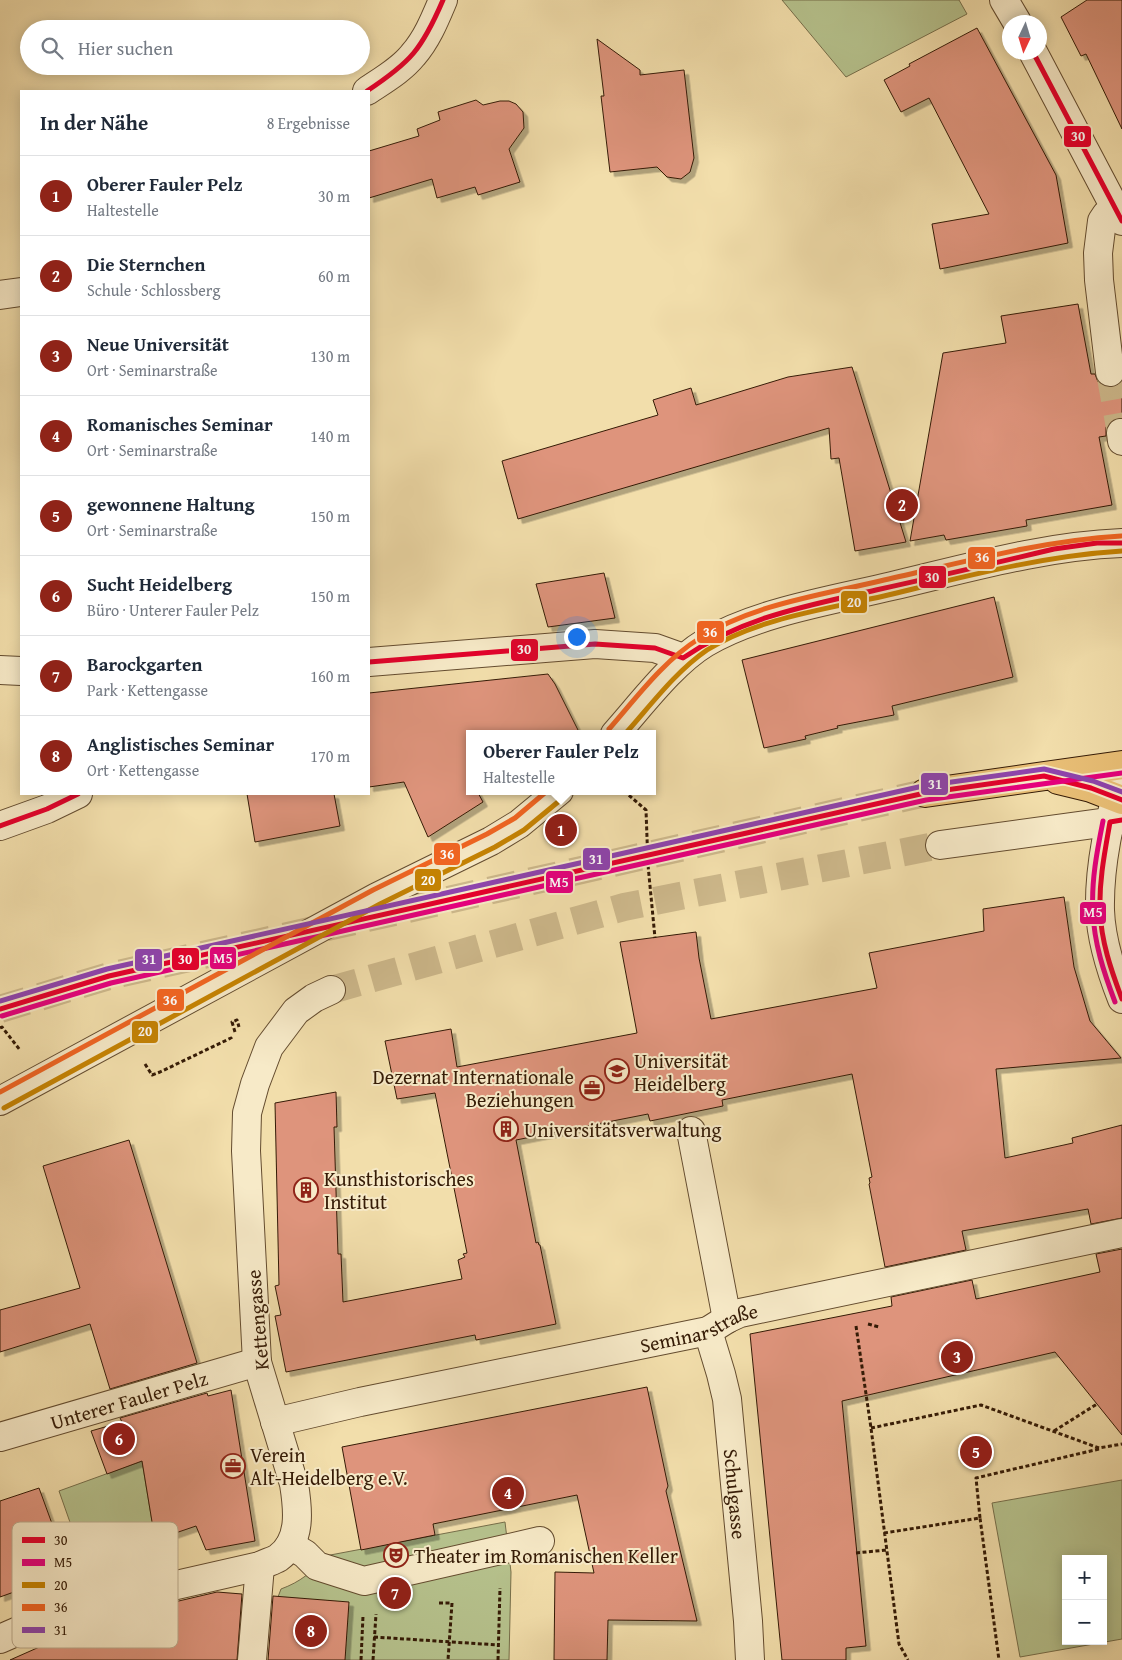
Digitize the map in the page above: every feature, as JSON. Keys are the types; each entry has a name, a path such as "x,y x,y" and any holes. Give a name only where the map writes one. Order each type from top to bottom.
{"main road":[{"path":"925,793 1122,765"},
{"path":"1044,776 1090,788 1119,801"}],"street":[{"path":"368,90 391,75 413,56 428,33 443,0"},
{"path":"1004,0 1013,15"},
{"path":"1037,60 1118,215 1106,215 1102,221 1098,253 1100,289 1110,372"},
{"path":"0,295 20,292"},
{"path":"619,730 683,658 707,642 751,622 1054,549 1097,543 1122,543"},
{"path":"370,662 595,644 655,648 683,658"},
{"path":"0,670 20,671"},
{"path":"0,826 76,795"},
{"path":"0,1101 377,897 491,841 519,824 554,795"},
{"path":"940,845 1119,801 1103,861 1100,911 1108,958 1122,999"},
{"name":"Kettengasse","path":"290,1545 296,1529 297,1500 294,1484 257,1362 246,1151 247,1113 255,1084 270,1047 296,1011 314,998 331,990"},
{"name":"Schulgasse","path":"691,1131 718,1325 721,1374 727,1399 750,1660"},
{"name":"Seminarstraße","path":"275,1422 718,1325 740,1313 1122,1233"},
{"name":"Unterer Fauler Pelz","path":"0,1437 257,1362"},
{"path":"178,1585 260,1566 278,1558 290,1545 305,1554 317,1566 364,1589 501,1550 540,1541"},
{"path":"252,1660 260,1566"},
{"path":"0,1639 12,1634"}],"path":[{"path":"629,795 646,810 648,865 655,938"},
{"path":"160,1072 231,1038"},
{"path":"857,1328 872,1428 898,1644 908,1660"},
{"path":"1054,1431 1097,1404"},
{"path":"872,1428 981,1405 1099,1448"},
{"path":"999,1660 976,1478 1122,1444"},
{"path":"884,1533 980,1518"},
{"path":"498,1660 501,1550"},
{"path":"856,1553 886,1550"},
{"path":"364,1589 377,1599 373,1660"},
{"path":"361,1660 364,1589"},
{"path":"433,1602 452,1603 448,1660"},
{"path":"374,1637 499,1645"}],"green space":[{"path":"782,0 959,0 967,14 846,77"},
{"path":"142,1461 152,1522 70,1522 59,1491"},
{"path":"1122,1480 1122,1639 1107,1642 1107,1555 1062,1555 1062,1645 1088,1645 1020,1657 992,1503"},
{"path":"505,1522 511,1572 509,1660 345,1660 278,1597 281,1589 306,1576 325,1556"}],"building":[{"path":"1087,0 1122,0 1122,129 1086,54 1081,56 1061,17"},
{"path":"977,28 1056,175 1068,243 940,269 932,224 989,214 929,98 901,112 884,80 910,66 909,64"},
{"path":"597,39 640,70 640,75 684,70 694,158 690,172 681,179 667,177 657,167 610,172 601,96 604,96"},
{"path":"476,100 483,105 500,101 509,101 516,104 523,112 524,128 509,149 520,182 478,195 475,187 437,198 432,179 370,198 370,151 419,136 417,129 440,120 438,112"},
{"path":"1078,304 1091,374 1095,374 1098,382 1104,386 1112,387 1119,385 1122,381 1122,418 1111,421 1106,427 1106,436 1099,437 1112,505 1026,520 1027,526 946,540 944,535 910,541 943,353 1006,343 1001,316"},
{"path":"852,367 906,542 855,551 839,458 831,459 829,428 518,519 502,461 658,415 653,400 691,388 696,405 788,377"},
{"path":"604,573 615,618 548,627 536,584"},
{"path":"994,597 1013,677 892,706 894,715 837,726 838,728 805,736 806,739 764,748 742,660"},
{"path":"548,674 578,730 466,730 466,795 479,795 483,802 428,837 404,782 370,787 370,693"},
{"path":"247,795 334,795 340,826 255,842"},
{"path":"1064,897 1074,967 1090,1021 1121,1058 996,1069 1005,1158 1073,1143 1072,1138 1122,1125 1122,1218 1091,1224 1088,1209 962,1231 966,1250 885,1267 869,1184 869,1178 872,1177 852,1074 722,1100 723,1106 650,1121 648,1114 516,1140 536,1243 538,1242 540,1245 556,1324 476,1340 475,1335 286,1372 275,1316 281,1315 275,1286 279,1285 275,1103 336,1092 337,1127 334,1127 338,1254 341,1254 343,1302 462,1279 458,1260 465,1257 463,1254 467,1253 435,1093 397,1099 385,1041 451,1029 457,1067 637,1033 620,942 696,932 711,1019 877,988 869,953 984,931 983,909"},
{"path":"129,1140 197,1363 110,1389 90,1324 0,1352 0,1310 80,1288 43,1166"},
{"path":"1122,1249 1122,1435 1055,1352 842,1401 866,1646 846,1648 846,1660 782,1660 750,1334 892,1306 891,1297 972,1280 976,1299 1100,1272 1096,1254"},
{"path":"647,1387 668,1486 666,1491 697,1621 608,1620 607,1660 554,1660 555,1572 594,1573 577,1495 433,1524 435,1535 361,1550 342,1447"},
{"path":"231,1390 255,1541 206,1550 196,1526 178,1532 178,1522 152,1522 142,1461 107,1474 91,1431 122,1422 120,1418 207,1393 208,1396"},
{"path":"39,1488 51,1522 12,1522 12,1593 0,1597 0,1501"},
{"path":"217,1592 242,1594 237,1660 10,1660 37,1648 178,1648 178,1601"},
{"path":"273,1596 349,1602 345,1660 268,1660"}],"tunnel":[{"path":"1110,372 1121,433"},
{"path":"0,1009 109,976 925,793"},
{"path":"331,990 624,907 940,845"}],"transit line":[{"name":"30","path":"368,90 382,81 414,53 436,17 443,0"},
{"name":"30","path":"1037,60 1122,221"},
{"name":"36","path":"609,729 651,680 674,657 700,638 741,617 811,596 1000,554 1060,543 1121,536"},
{"name":"30","path":"370,662 595,644 655,648 683,658 729,632 800,608 1054,549 1097,543 1122,543"},
{"name":"20","path":"628,730 664,689 695,659 727,639 770,622 1002,568 1062,557 1122,551"},
{"name":"31","path":"0,1001 107,969 923,786 1044,769 1093,781 1122,792"},
{"name":"M5","path":"2,1016 111,983 926,800 1122,773"},
{"name":"30","path":"0,1009 109,976 925,793 1044,776 1091,788 1122,800"},
{"name":"30","path":"0,826 47,809 76,795"},
{"name":"36","path":"0,1092 373,890 487,834 515,818 542,795"},
{"name":"20","path":"4,1108 380,904 495,847 524,830 564,797"},
{"name":"30","path":"1122,820 1110,822 1100,888 1104,944 1122,999"},
{"name":"M5","path":"1103,821 1094,878 1093,912 1100,958 1115,1002"}],"place":[{"name":"Die Sternchen","path":"902,505"},
{"name":"Oberer Fauler Pelz","path":"561,830"},
{"name":"Universität Heidelberg","path":"617,1071"},
{"name":"Dezernat Internationale Beziehungen","path":"592,1088"},
{"name":"Universitätsverwaltung","path":"506,1129"},
{"name":"Kunsthistorisches Institut","path":"306,1190"},
{"name":"Neue Universität","path":"957,1357"},
{"name":"Sucht Heidelberg","path":"119,1439"},
{"name":"gewonnene Haltung","path":"976,1452"},
{"name":"Verein Alt-Heidelberg e.V.","path":"233,1466"},
{"name":"Romanisches Seminar","path":"508,1493"},
{"name":"Theater im Romanischen Keller","path":"396,1555"},
{"name":"Barockgarten","path":"395,1593"},
{"name":"Anglistisches Seminar","path":"311,1631"}]}
